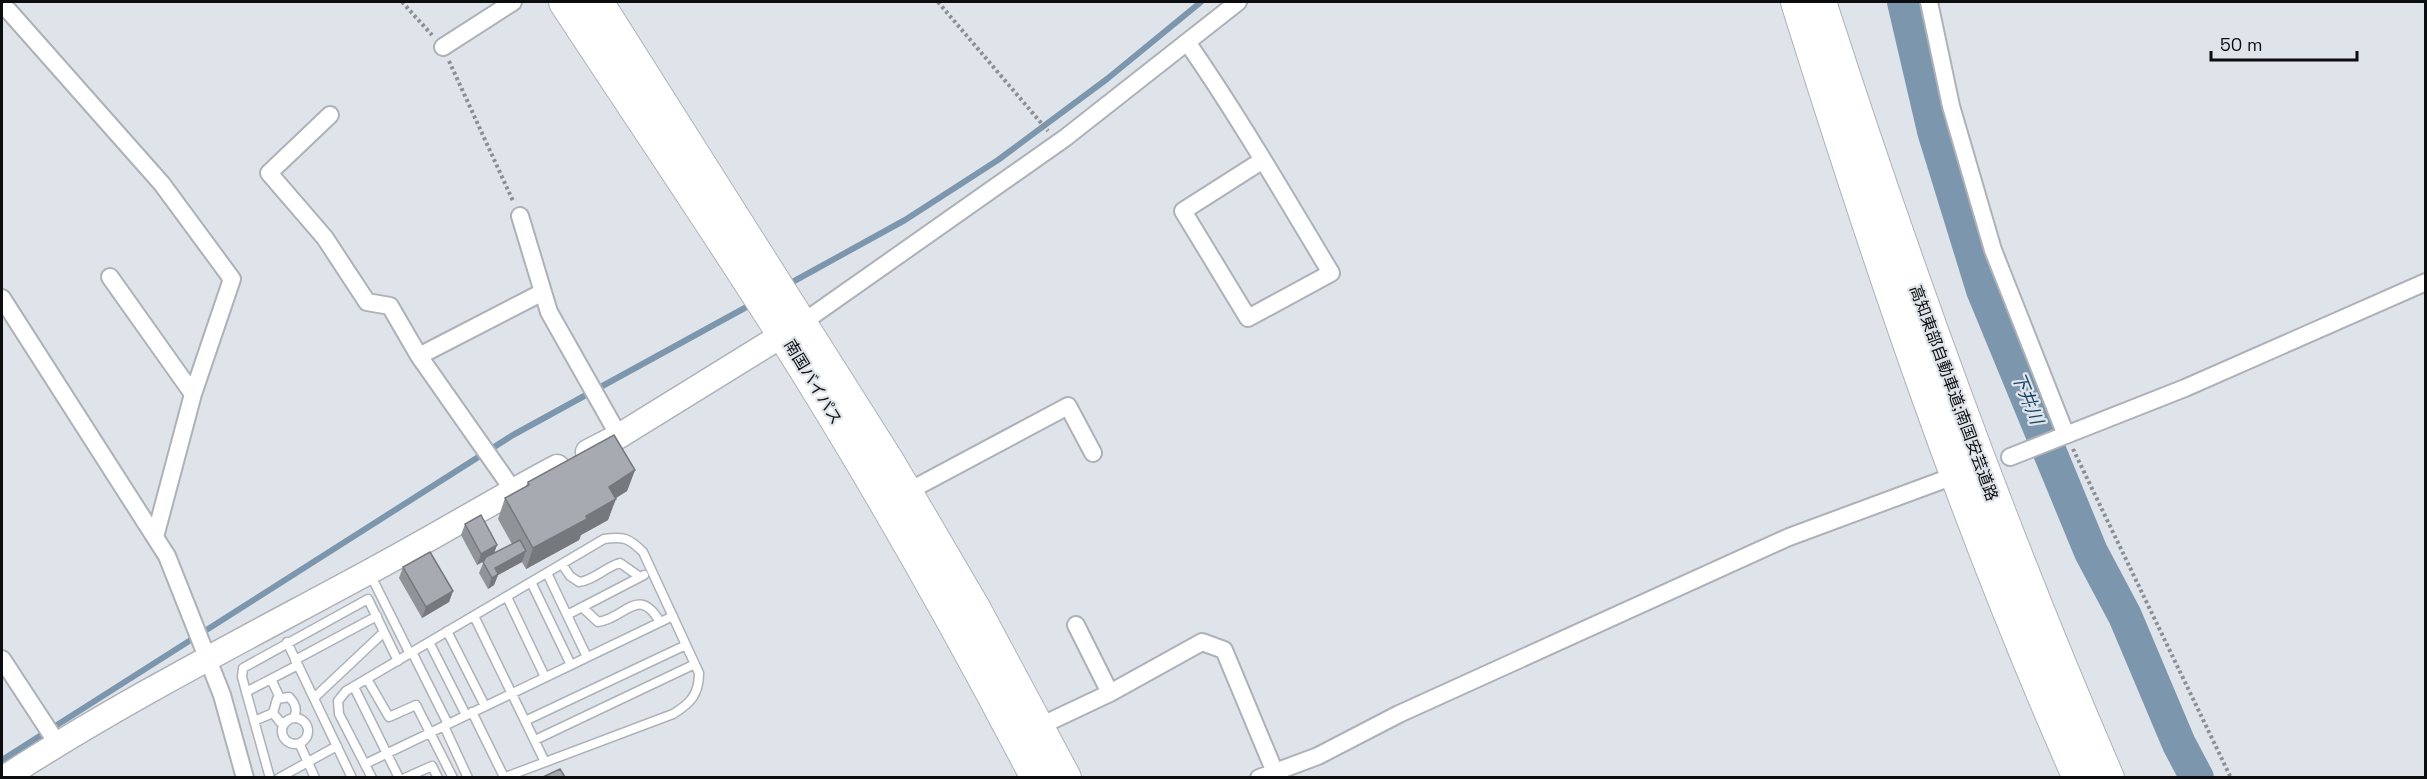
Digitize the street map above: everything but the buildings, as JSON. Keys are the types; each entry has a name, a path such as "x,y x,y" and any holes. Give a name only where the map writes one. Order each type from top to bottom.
{"highway":[{"name":"南国バイパス","path":"565,2 907,492 1065,777"},
{"name":"南国バイパス","path":"597,2 792,328 961,634 1036,777"},
{"name":"高知東部自動車道;南国安芸道路","path":"1797,2 1872,236 1935,416 1997,582 2079,777"},
{"name":"高知東部自動車道;南国安芸道路","path":"1820,2 1922,306 1984,477 2043,627 2108,777"}],"street":[{"path":"442,47 513,2"},
{"path":"14,774 57,743 208,657 369,572 513,490 619,436 792,328 1058,143 1238,2"},
{"path":"1929,2 1951,106 1993,250 2066,435"},
{"path":"9,10 162,184 232,279 194,394 155,537"},
{"path":"1187,42 1224,95 1331,273 1248,318 1183,211 1263,160"},
{"path":"330,115 268,173 325,238 367,302 390,306 419,356 513,490"},
{"path":"520,216 549,312 619,436"},
{"path":"110,277 194,394"},
{"path":"2010,457 2185,388 2426,282"},
{"path":"419,356 543,292"},
{"path":"2,298 167,556 222,695 245,777"},
{"path":"907,492 1068,406 1093,453"},
{"path":"1038,727 1110,693 1202,642 1224,650 1267,774 1318,756 1399,714 1638,603 1789,537 1943,480"},
{"path":"1076,625 1110,693"},
{"path":"2,659 57,743"}],"lane":[{"path":"372,777 339,714 338,701 367,679 447,631 604,539 622,536 632,540 643,552 699,673 699,688 689,704 673,714 503,777 429,642"},
{"path":"562,564 570,576 579,582 589,580 610,566 620,564 640,577"},
{"path":"567,615 652,571"},
{"path":"369,572 446,725 468,777"},
{"path":"547,573 587,657"},
{"path":"531,582 571,665"},
{"path":"507,597 545,677"},
{"path":"270,777 242,677 243,668 368,599 398,661"},
{"path":"582,607 598,622 608,621 628,606 639,604 654,612 660,622"},
{"path":"246,692 376,616"},
{"path":"474,616 545,762"},
{"path":"365,764 673,616"},
{"path":"447,631 485,706"},
{"path":"314,698 384,632"},
{"path":"287,642 352,777"},
{"path":"525,721 686,645"},
{"path":"535,740 695,664"},
{"path":"271,679 280,698"},
{"path":"367,679 388,717 416,705 453,777"},
{"path":"354,687 399,777"},
{"path":"280,698 274,705 273,713 280,722 290,719 301,719 307,727 306,739 300,745 292,745 283,737 282,727 290,719 294,702 289,697 280,698"},
{"path":"254,721 273,713"},
{"path":"300,745 315,777"},
{"path":"279,777 337,746"},
{"path":"405,777 432,766 438,777"}],"path":[{"path":"402,2 442,47 520,216"},
{"path":"938,2 1058,143"},
{"path":"2066,435 2131,576 2231,777"}],"waterway":[{"path":"787,285 905,220 998,160 1107,79 1201,2"},
{"name":"下井川","path":"1904,2 1934,131 1983,290 2091,552 2125,616 2179,744 2197,778"},
{"path":"2,760 513,435 752,304"}]}
